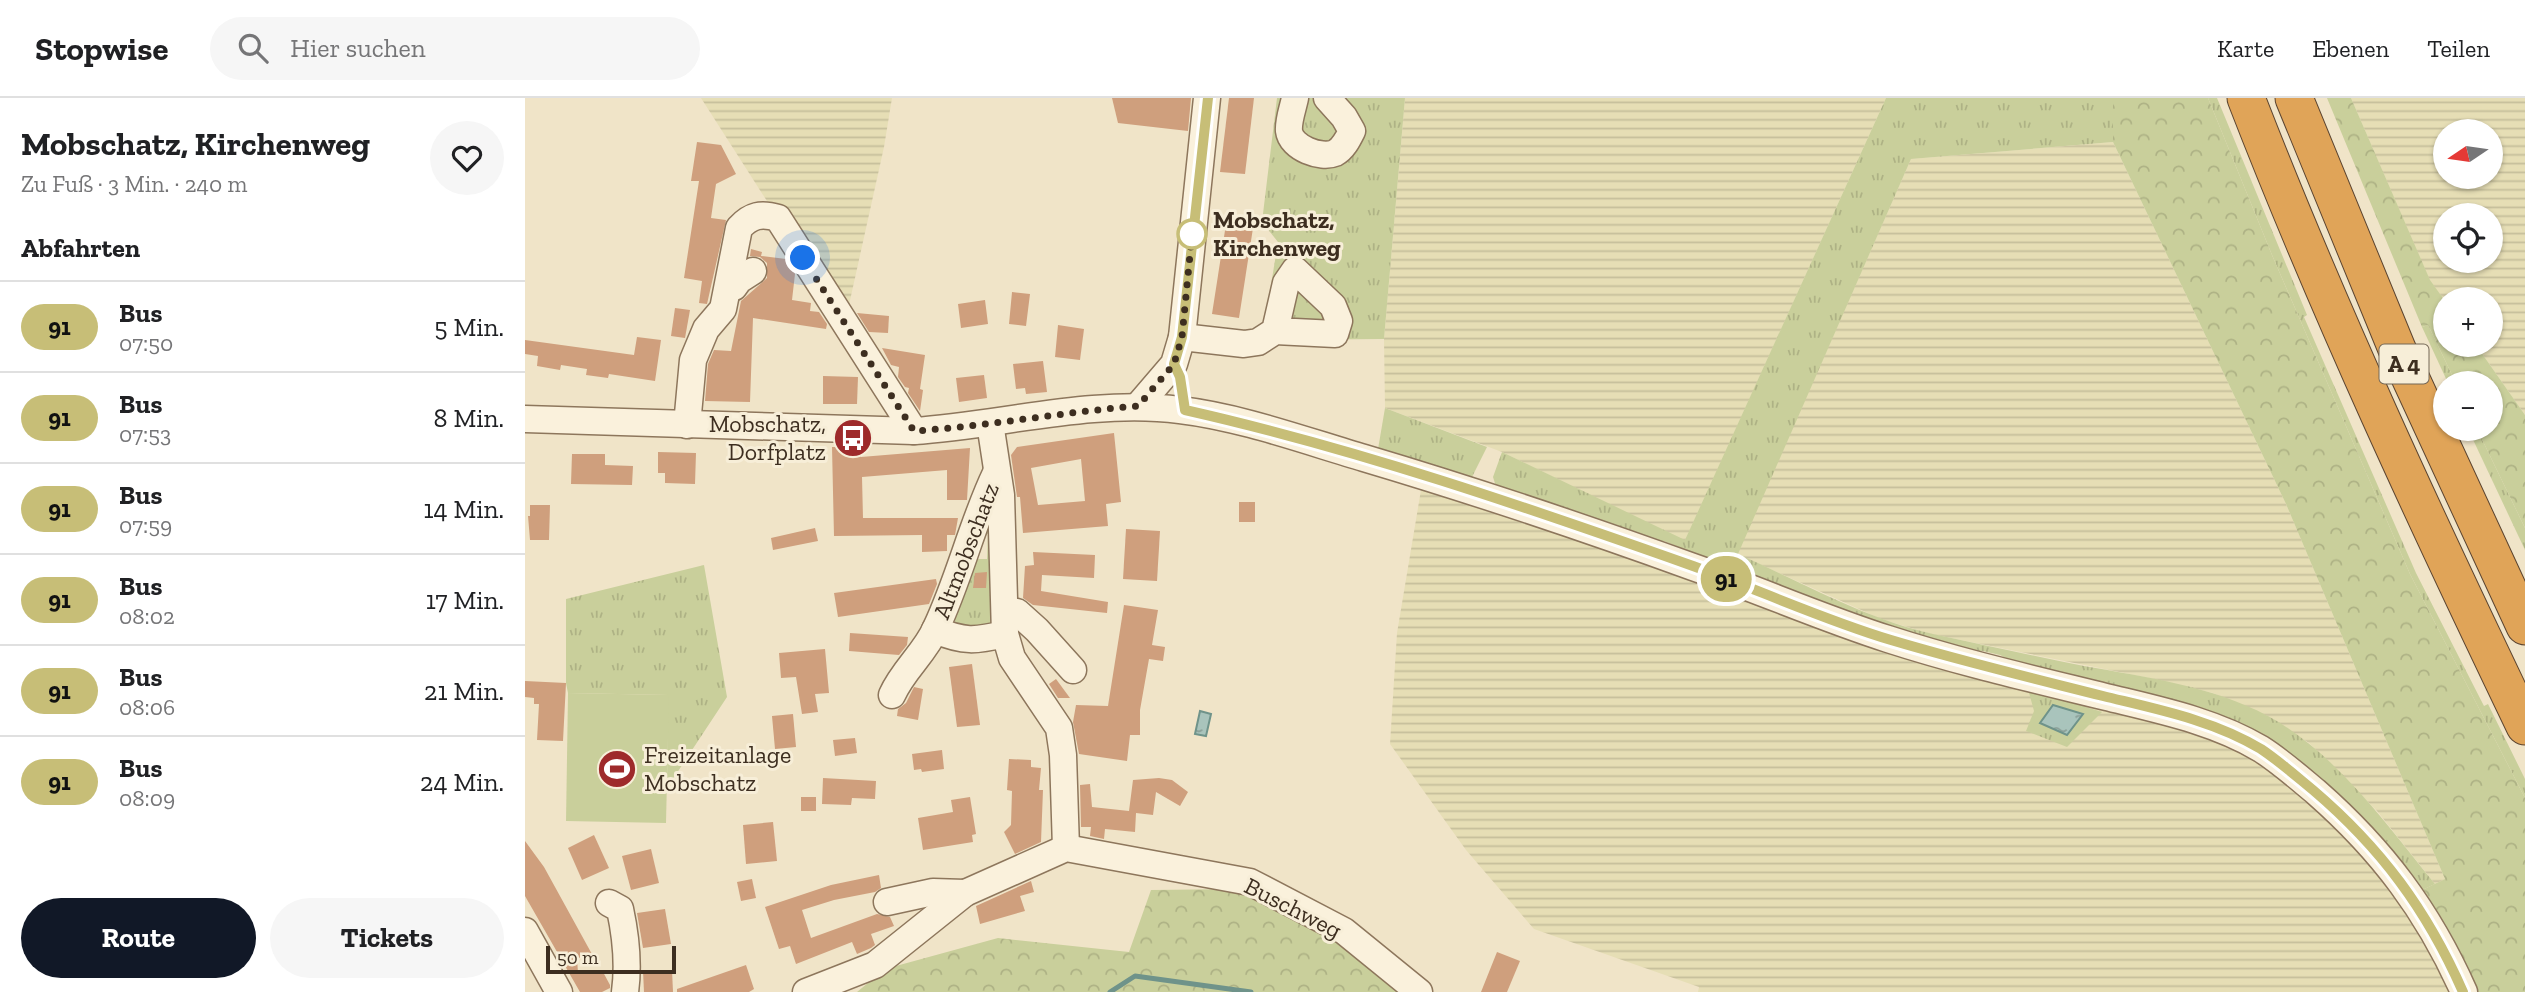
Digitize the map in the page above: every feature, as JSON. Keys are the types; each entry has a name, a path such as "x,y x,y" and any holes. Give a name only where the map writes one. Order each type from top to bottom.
{"highway":[{"name":"A 4","path":"2294,98 2397,349 2525,626"},
{"name":"A 4","path":"2247,107 2357,364 2449,569 2525,726"}],"street":[{"path":"1138,406 1174,364 1182,337 1207,98"},
{"path":"1295,98 1289,132 1293,141 1298,146 1324,155 1336,153 1352,131 1327,98"},
{"path":"687,425 693,360 706,329 737,284 739,229 747,219 766,215 778,218 914,431"},
{"path":"1182,337 1244,344 1258,342 1275,331"},
{"path":"1174,364 1180,377 1185,410"},
{"path":"525,419 914,431 1064,412 1138,406 1185,410 1261,428 1526,508 1887,639 1985,667 2180,715 2261,749 2338,811 2396,874 2452,967 2463,992"},
{"name":"Altmobschatz","path":"935,630 962,640 977,640 1005,622 1001,495 990,423"},
{"name":"Altmobschatz","path":"893,695 898,683 935,630 996,472"},
{"path":"806,992 875,965 965,893 1066,848 1063,755 1059,728 1012,658 1005,622 1017,612 1073,670"},
{"name":"Buschweg","path":"1066,848 1250,881 1344,931 1419,992"},
{"path":"887,902 933,892 965,893"},
{"path":"609,903 619,909 625,932 629,968 625,992"},
{"path":"525,931 559,992"}],"shaded area":[{"path":"701,98 892,98 884,147 845,323"},
{"path":"1405,98 1886,98 1685,541 1502,452 1385,408 1384,339"},
{"path":"2351,98 2525,98 2525,415 2503,384 2503,371 2494,371 2484,357 2503,357 2503,287 2434,287"},
{"path":"2113,142 2286,504 2445,879 2435,884 2377,811 2309,743 2267,716 2213,693 1931,634 1881,619 1737,554 1911,159"},
{"path":"1422,484 2212,734 2292,783 2388,877 2453,992 1698,992 1699,987 1534,929 1466,850 1390,744 1397,633"}],"green space":[{"path":"1277,98 1405,98 1384,339 1262,340 1278,242 1262,222"},
{"path":"1886,98 2113,98 2113,142 1911,159 1738,554 1834,599 1908,627 2178,684 2247,706 2293,731 2338,770 2435,884 2418,892 2296,764 2029,670 2000,655 1983,651 1960,651 1880,628 1664,541 1642,541 1498,493 1493,477 1502,452 1685,540"},
{"path":"2113,98 2208,98 2272,255 2410,574 2525,798 2525,992 2471,992 2418,892 2445,879 2286,504 2113,142"},
{"path":"2208,98 2217,98 2307,315 2304,317 2416,573 2484,706 2488,704 2525,779 2525,798 2410,574 2272,255"},
{"path":"2327,98 2351,98 2435,287 2433,335 2428,325 2422,327"},
{"path":"2428,325 2433,335 2433,351 2422,327"},
{"path":"2436,357 2443,357 2450,371 2442,371"},
{"path":"2443,357 2484,357 2494,371 2450,371"},
{"path":"2503,384 2525,415 2525,528 2483,441 2503,441"},
{"path":"1385,408 1487,447 1469,483 1377,455"},
{"path":"2474,441 2483,441 2525,528 2525,550"},
{"path":"989,497 993,626 957,628 953,615 975,559 987,559 988,534 977,532"},
{"path":"704,565 727,697 667,788 668,695 568,693 566,599"},
{"path":"2028,689 2102,712 2067,747 2026,731 2034,711"},
{"name":"Freizeitanlage Mobschatz","path":"568,693 669,695 666,823 566,821"},
{"path":"1237,889 1432,992 857,992 885,969 998,938 1129,952 1151,890"}],"water":[{"path":"2053,705 2083,714 2067,735 2040,723"},
{"path":"1200,711 1211,714 1206,736 1195,734"}],"building":[{"path":"1112,98 1191,98 1188,131 1118,123"},
{"path":"1229,98 1254,98 1245,174 1220,172"},
{"path":"697,142 721,145 736,174 716,184 711,218 726,220 707,304 699,303 702,281 684,278 699,181 691,181"},
{"path":"1226,224 1253,228 1239,318 1212,314"},
{"path":"751,249 762,252 761,256 786,259 795,274 792,300 811,303 810,311 819,312 827,324 826,329 753,318 750,402 705,401 708,364 714,350 731,351 741,301 767,278 767,263 760,257 750,256"},
{"path":"1012,292 1030,294 1026,326 1009,324"},
{"path":"985,300 988,324 961,328 958,304"},
{"path":"675,308 690,310 685,338 671,336"},
{"path":"857,313 889,316 888,333 869,332"},
{"path":"1058,325 1084,329 1080,360 1055,357"},
{"path":"637,337 661,340 655,381 609,374 608,378 586,375 587,369 561,365 560,370 537,366 538,356 525,354 525,340 634,355"},
{"path":"882,348 925,355 920,411 908,393 909,388 905,387 898,377 899,367 891,365"},
{"path":"1043,361 1047,392 1026,394 1025,388 1016,389 1013,364"},
{"path":"984,375 987,398 959,402 956,378"},
{"path":"823,376 858,377 857,404 823,404"},
{"path":"1114,433 1121,502 1106,504 1108,526 1023,533 1020,497 1017,497 1011,455 1017,447","holes":["1081,459 1085,501 1038,505 1031,468"]},
{"path":"832,447 861,447 861,457 970,448 967,500 947,500 947,470 862,477 863,518 958,518 955,535 947,535 947,551 922,552 922,535 834,536"},
{"path":"658,452 696,453 695,484 665,483 665,473 658,473"},
{"path":"572,454 605,454 605,465 633,466 632,485 571,484"},
{"path":"1239,502 1255,502 1255,522 1239,522"},
{"path":"530,505 550,505 549,540 530,540"},
{"path":"815,528 818,541 773,550 771,538"},
{"path":"1126,529 1160,531 1157,581 1123,579"},
{"path":"1033,552 1095,555 1094,578 1042,575 1041,591 1108,602 1107,613 1033,605 1023,598 1025,566 1034,565"},
{"path":"987,572 986,588 973,588 975,573"},
{"path":"936,579 937,584 929,604 838,617 834,593"},
{"path":"1124,605 1158,610 1152,645 1165,647 1163,661 1149,659 1140,710 1140,735 1130,735 1127,761 1079,754 1073,722 1076,705 1108,706"},
{"path":"850,633 908,637 907,645 899,655 849,651"},
{"path":"825,649 829,693 815,694 818,712 802,714 796,677 781,678 779,653"},
{"path":"972,664 980,725 957,727 949,667"},
{"path":"1056,679 1070,698 1058,698 1049,684"},
{"path":"525,681 566,683 563,741 537,740 539,704 534,704 534,698 525,697"},
{"path":"914,687 923,689 918,720 897,716 898,709 906,703"},
{"path":"793,714 796,747 775,749 772,716"},
{"path":"855,738 857,753 835,756 833,740"},
{"path":"942,750 944,769 922,772 921,769 914,770 912,754"},
{"path":"1009,759 1031,760 1031,767 1041,768 1039,790 1043,790 1041,842 1015,854 1004,832 1011,825 1012,791 1007,790"},
{"path":"823,778 876,781 875,799 852,798 851,805 822,804"},
{"path":"1133,780 1172,780 1188,792 1180,806 1156,792 1153,815 1136,813 1135,832 1105,829 1104,839 1090,836 1091,827 1081,827 1080,785 1090,784 1092,807 1129,811"},
{"path":"801,797 816,797 816,811 801,811"},
{"path":"970,797 976,834 972,835 973,842 923,850 918,818 953,812 951,800"},
{"path":"773,822 777,861 746,864 743,825"},
{"path":"594,835 609,868 582,880 568,848"},
{"path":"525,841 544,867 593,956 577,958 578,973 603,972 610,988 602,992 580,992 525,896"},
{"path":"651,849 659,883 631,890 622,856"},
{"path":"879,875 881,888 875,892 802,910 811,938 877,914 890,917 894,926 871,934 875,945 871,948 857,954 852,942 796,964 790,946 779,949 765,907 831,885"},
{"path":"752,879 756,898 741,901 737,882"},
{"path":"1031,881 1034,892 1020,896 1025,911 980,924 976,906"},
{"path":"665,909 671,944 643,948 637,913"},
{"path":"1497,952 1520,961 1507,992 1481,992"},
{"path":"746,965 754,989 749,992 677,992 677,989"},
{"path":"672,970 673,992 644,992 643,971"}],"waterway":[{"path":"1110,992 1135,976 1251,992"}],"bus line":[{"name":"91","path":"1208,98 1182,337 1174,364 1180,377 1185,410 1261,428 1526,508 1887,639 1985,667 2180,715 2213,727 2261,749 2338,811 2396,874 2410,894 2452,967 2463,992"}],"place":[{"name":"Mobschatz, Kirchenweg","path":"1192,234"},
{"name":"Mobschatz, Dorfplatz","path":"853,438"},
{"name":"Freizeitanlage Mobschatz","path":"617,769"}],"route":[{"path":"803,258 914,431 953,429 1064,412 1138,406 1174,364 1182,337 1192,234"}]}
